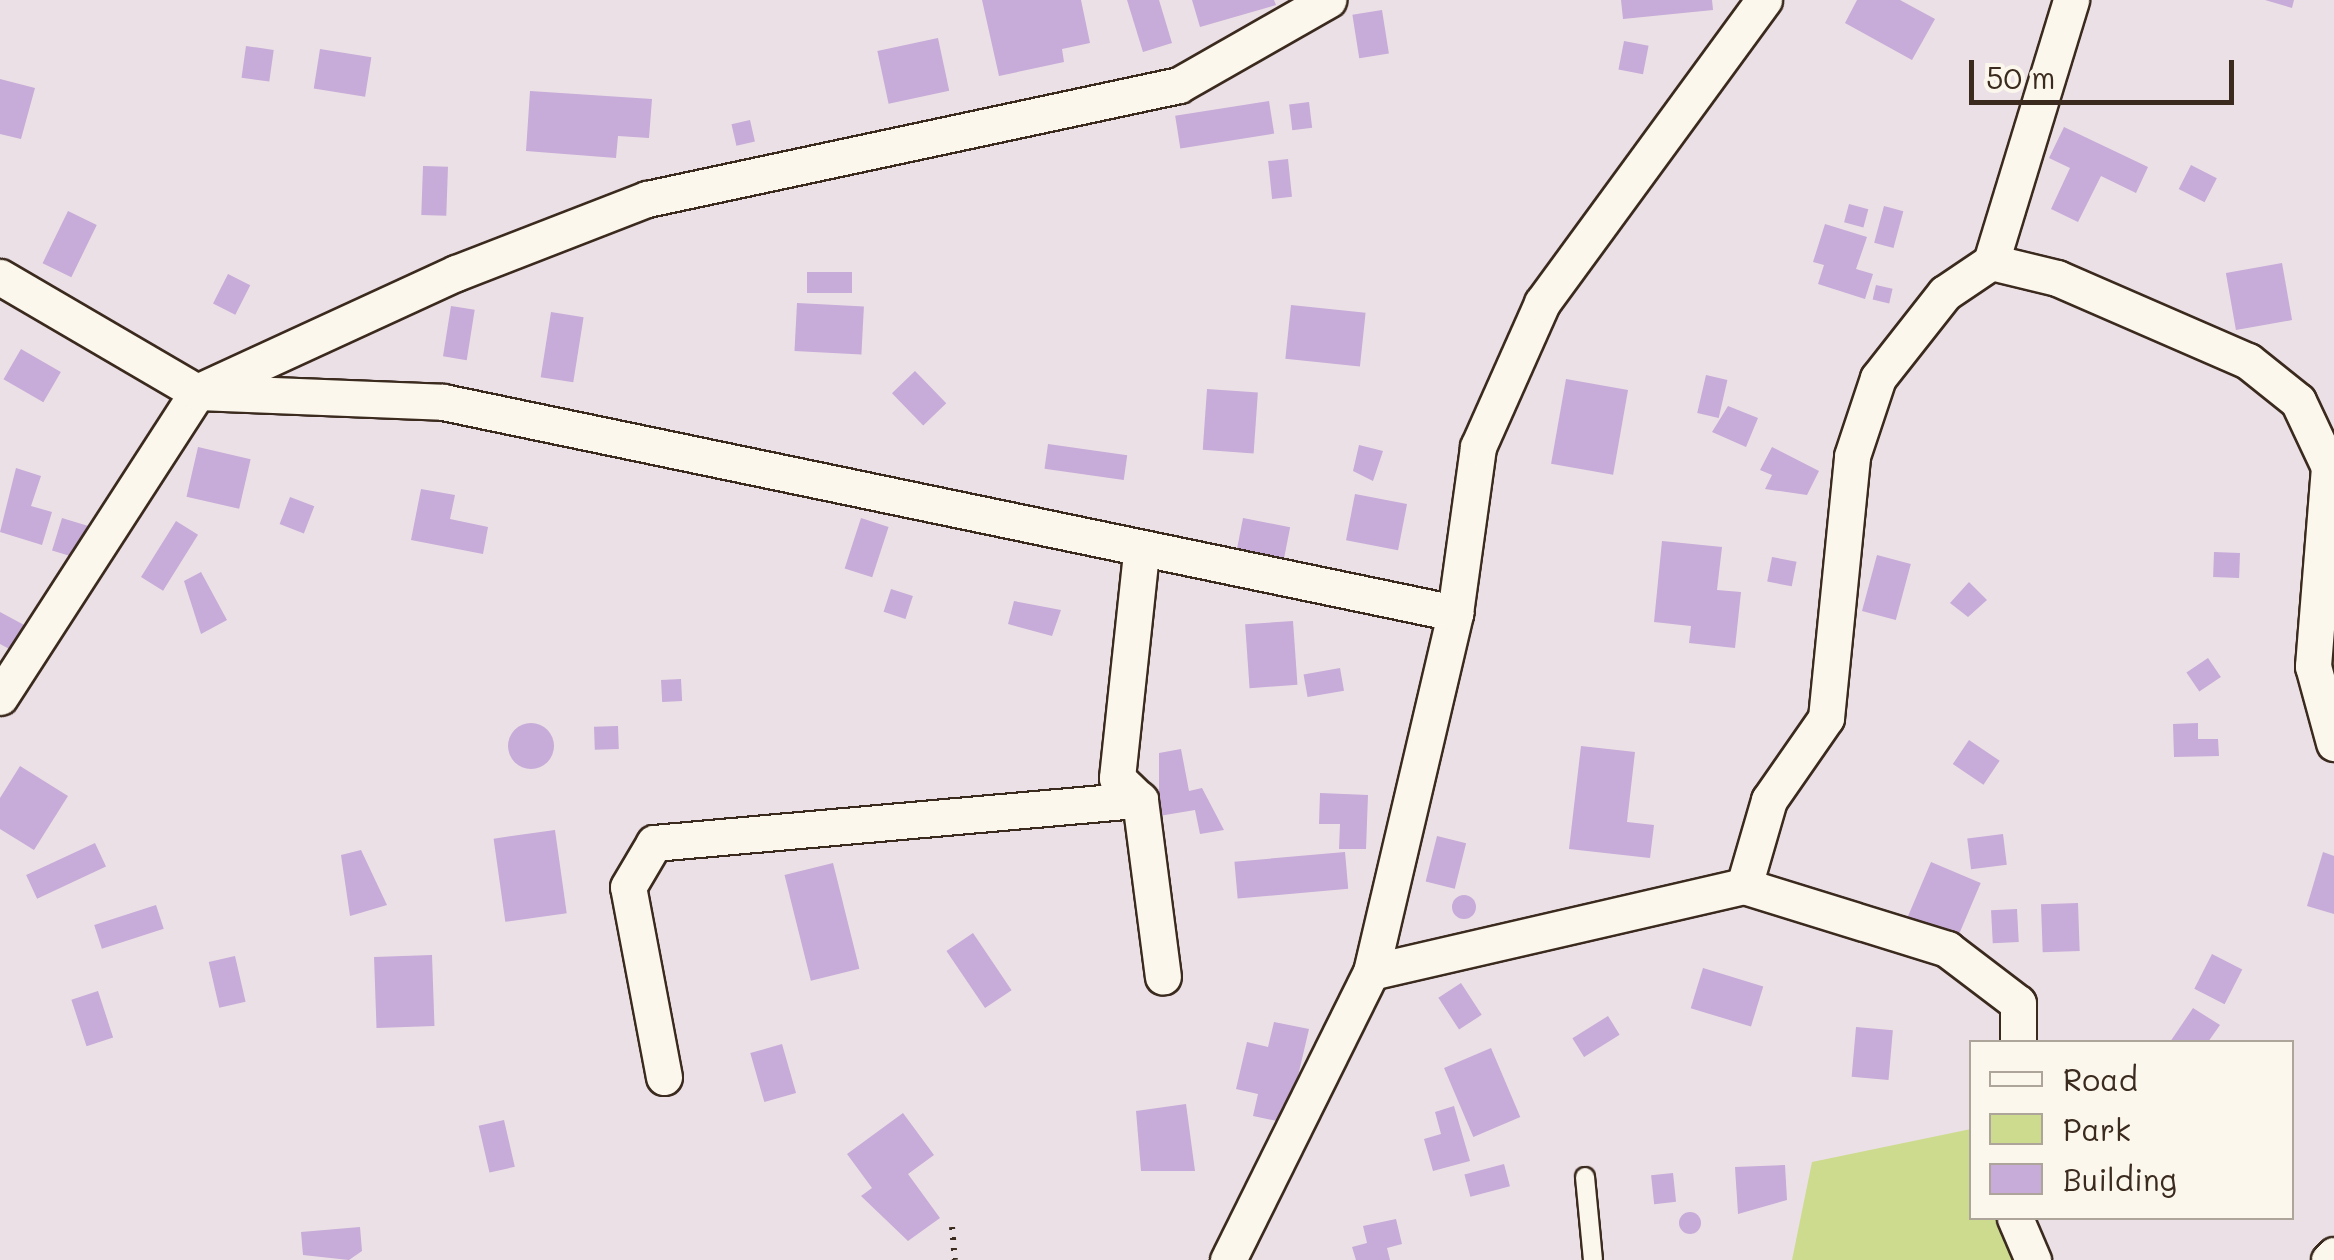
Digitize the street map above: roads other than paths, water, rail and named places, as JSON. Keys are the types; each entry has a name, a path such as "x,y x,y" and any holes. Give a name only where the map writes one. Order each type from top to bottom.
{"street":[{"path":"0,697 197,392 456,273 647,199 1179,85 1328,0"},
{"path":"1228,1260 1371,972 1455,613 1478,447 1542,303 1764,0"},
{"path":"1744,886 1769,800 1826,718 1846,490 1878,378 1945,293 1991,262 2071,0"},
{"path":"1991,262 2056,278 2248,361 2298,401 2329,467 2313,666 2334,743"},
{"path":"0,277 197,392 444,402 1141,553 1455,613"},
{"path":"1141,553 1117,778 1140,800 1163,977"},
{"path":"664,1078 628,886 654,843 1140,800"},
{"path":"1371,972 1744,886 1946,949 2018,1003 2018,1040"},
{"path":"2016,1220 2033,1260"}],"lane":[{"path":"1585,1177 1593,1260"}]}
